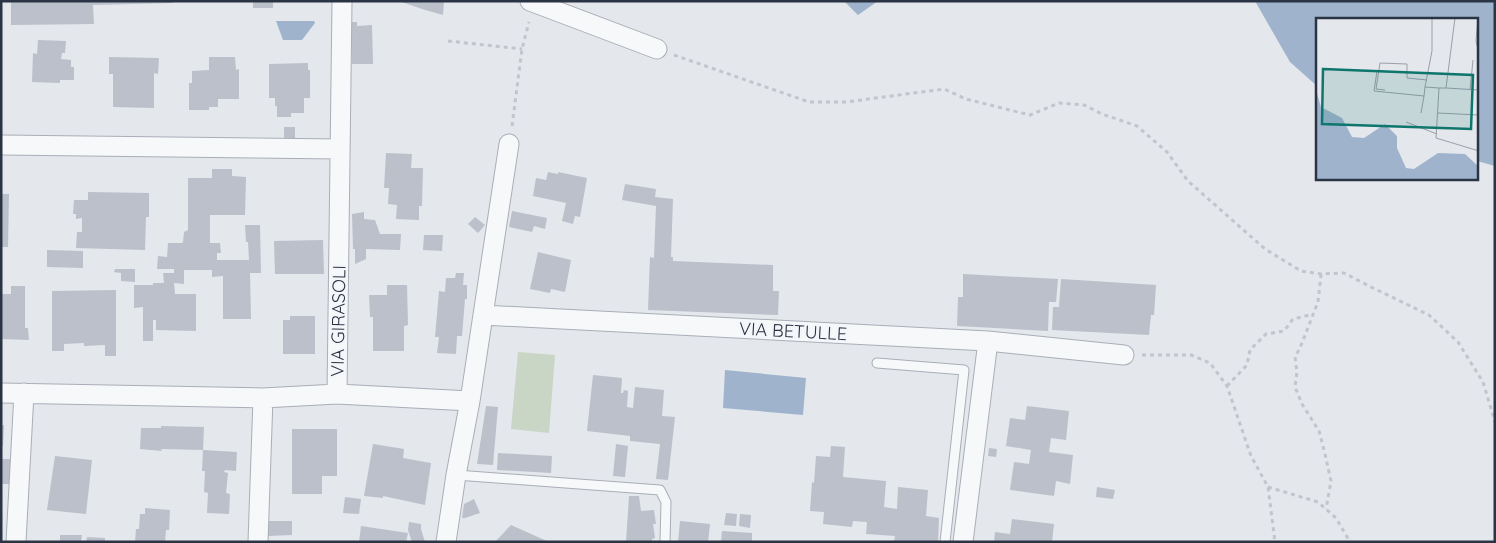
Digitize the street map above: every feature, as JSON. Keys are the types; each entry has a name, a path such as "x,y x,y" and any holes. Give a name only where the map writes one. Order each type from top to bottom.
{"street":[{"name":"VIA GIRASOLI","path":"342,1 337,394 470,401"},
{"path":"532,2 657,49"},
{"path":"446,542 470,401 509,144"},
{"path":"1,145 340,148"},
{"name":"VIA BETULLE","path":"483,315 988,341 1124,355"},
{"path":"963,542 988,341"},
{"path":"1,393 263,398 337,394"},
{"path":"16,542 24,393"},
{"path":"258,542 263,398"}],"lane":[{"path":"877,363 964,370 945,542"},
{"path":"456,475 660,490 666,502 665,542"}],"path":[{"path":"509,144 522,49 532,2"},
{"path":"448,41 522,49"},
{"path":"657,49 809,102 846,102 944,89 966,98 1030,115 1059,103 1084,105 1102,114 1136,126 1167,152 1188,181 1265,249 1301,271 1321,274 1344,273 1429,315 1458,342 1483,382 1495,422"},
{"path":"1321,274 1318,302 1295,357 1297,372 1295,387 1302,404 1319,431 1325,454 1331,481 1326,509"},
{"path":"1227,386 1247,365 1250,350 1266,334 1284,331 1293,320 1314,313"},
{"path":"1124,355 1191,355 1210,363 1227,386 1252,456 1268,487 1275,542"},
{"path":"1268,487 1318,502 1336,518 1350,542"}],"green space":[{"path":"518,352 555,355 549,433 511,429"}],"water":[{"path":"844,1 878,1 858,15"},
{"path":"1255,1 1495,1 1495,166 1478,161 1478,18 1316,18 1316,85 1290,62"},
{"path":"276,21 314,21 315,23 302,40 283,40"},
{"path":"725,370 806,378 803,415 723,408"}],"building":[{"path":"11,1 173,1 173,3 93,5 94,24 11,25"},
{"path":"253,1 273,1 273,8 253,8"},
{"path":"399,1 444,1 443,15 425,10"},
{"path":"352,22 357,22 357,26 372,25 373,64 352,64"},
{"path":"38,40 66,41 65,53 62,53 61,59 71,60 71,67 74,67 74,80 60,80 60,83 32,82 33,53 37,54"},
{"path":"109,57 159,58 158,74 154,73 154,108 113,107 113,74 109,74"},
{"path":"209,57 235,57 236,70 239,69 239,99 218,99 218,107 209,107 209,110 189,110 189,83 192,83 192,71 209,70"},
{"path":"308,63 308,70 310,70 310,98 304,98 304,113 291,113 291,117 277,117 275,98 269,98 269,64"},
{"path":"284,127 295,127 295,139 284,139"},
{"path":"386,153 412,154 411,168 423,168 422,206 419,206 419,220 396,219 397,205 388,204 389,188 384,188"},
{"path":"212,169 232,169 232,176 246,177 245,215 210,215 210,243 220,243 221,253 217,253 217,260 249,260 245,225 260,225 261,273 250,273 251,319 223,319 223,276 212,277 212,270 184,270 184,284 174,283 175,294 196,294 196,331 156,330 156,320 153,320 153,341 143,341 143,307 134,308 134,285 164,283 163,273 174,273 174,269 157,269 158,256 167,257 168,243 182,243 184,232 188,230 188,178 212,178"},
{"path":"548,172 558,174 558,172 587,178 580,217 575,216 573,224 562,221 566,203 533,196 536,178 546,180"},
{"path":"625,184 656,189 655,197 673,199 671,257 673,257 673,261 773,265 773,291 779,291 778,315 648,310 650,257 654,258 656,206 622,200"},
{"path":"88,192 149,193 149,217 146,217 145,250 76,248 77,232 82,232 82,218 76,219 76,214 73,214 74,200 88,200"},
{"path":"1,194 9,194 8,247 1,247"},
{"path":"512,211 547,218 545,229 534,226 532,232 509,227"},
{"path":"364,212 364,219 375,220 380,234 401,234 400,250 366,249 366,259 355,264 352,214"},
{"path":"475,217 485,225 478,233 468,224"},
{"path":"424,235 443,235 442,251 423,250"},
{"path":"323,240 324,274 275,274 274,241"},
{"path":"47,250 83,251 83,268 47,267"},
{"path":"538,252 571,260 565,292 551,289 550,293 530,289"},
{"path":"115,269 135,269 135,282 121,281 121,273 114,272"},
{"path":"456,273 464,273 463,285 467,285 462,336 457,336 456,354 437,353 439,337 435,337 439,291 445,292 446,278 455,278"},
{"path":"963,274 1058,279 1056,302 1049,302 1048,331 957,326 958,297 963,297"},
{"path":"1061,279 1156,285 1154,315 1151,315 1149,335 1052,330 1053,307 1059,307"},
{"path":"387,285 407,285 408,325 404,326 404,351 373,351 373,317 370,317 369,295 387,295"},
{"path":"11,286 25,286 25,328 28,328 29,340 1,339 1,294 11,294"},
{"path":"116,290 116,356 105,356 105,345 84,346 84,343 64,344 64,351 52,351 52,291"},
{"path":"290,316 315,316 315,354 283,354 283,320 290,320"},
{"path":"593,375 622,378 621,393 624,390 628,391 627,407 633,408 635,387 664,390 662,416 675,417 668,480 656,479 660,444 630,441 630,436 587,431"},
{"path":"486,406 498,407 493,465 477,464"},
{"path":"1027,406 1069,411 1066,440 1051,438 1049,452 1073,455 1070,484 1056,481 1054,496 1010,490 1014,462 1029,464 1031,450 1006,446 1010,418 1025,420"},
{"path":"1,425 4,425 3,446 1,446"},
{"path":"161,426 204,427 203,450 161,449 162,451 140,449 141,428 161,428"},
{"path":"292,429 337,429 337,476 322,476 322,494 292,494"},
{"path":"373,444 404,449 403,458 431,463 425,505 383,496 383,498 364,496"},
{"path":"616,444 628,446 625,477 613,476"},
{"path":"831,446 845,447 843,477 886,481 884,507 897,509 898,487 928,490 926,516 939,518 938,542 894,542 895,536 866,534 867,522 853,521 852,527 823,524 824,512 810,511 812,482 814,483 816,456 830,457"},
{"path":"989,448 997,449 996,457 988,456"},
{"path":"203,450 237,452 236,471 225,470 224,472 228,473 226,493 230,494 229,514 207,513 208,493 204,492 205,471 202,471"},
{"path":"498,453 552,456 551,473 497,470"},
{"path":"55,456 92,460 86,514 47,510"},
{"path":"1,459 12,459 11,484 1,484"},
{"path":"1097,487 1115,490 1113,499 1096,497"},
{"path":"629,496 639,496 641,511 654,510 656,524 653,524 655,538 652,539 652,542 626,542"},
{"path":"345,497 361,499 359,514 343,513"},
{"path":"474,499 480,513 462,518 464,504"},
{"path":"145,508 170,510 169,530 166,530 165,542 135,542 136,529 139,529 140,514 145,514"},
{"path":"726,513 737,514 736,526 724,525"},
{"path":"740,514 751,515 750,528 739,526"},
{"path":"1012,519 1054,524 1052,542 994,542 995,532 1010,534"},
{"path":"268,521 292,521 292,535 268,536"},
{"path":"680,521 710,524 708,542 678,542"},
{"path":"409,522 421,524 425,542 412,542 408,530"},
{"path":"511,525 549,542 495,542"},
{"path":"361,526 408,533 406,542 359,542"},
{"path":"722,531 752,533 752,542 721,542"},
{"path":"60,535 82,535 81,542 60,542"},
{"path":"87,537 105,538 105,542 86,542"}]}
